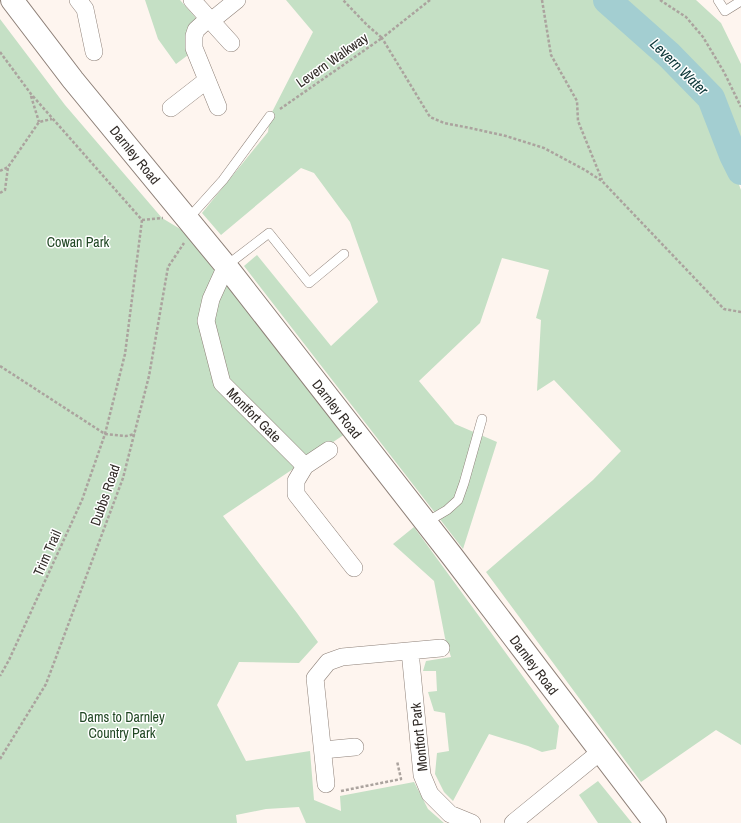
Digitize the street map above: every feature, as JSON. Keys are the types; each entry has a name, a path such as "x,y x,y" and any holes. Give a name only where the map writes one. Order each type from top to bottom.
{"main road":[{"name":"Darnley Road","path":"19,3 74,80 226,266 655,823"}],"street":[{"path":"78,0 85,9 94,52"},
{"path":"192,0 231,43"},
{"path":"218,107 196,54 193,42 194,36 196,30 237,0"},
{"path":"171,108 207,80"},
{"name":"Montfort Gate","path":"226,266 211,299 206,321 222,383 305,466"},
{"path":"329,450 305,466 296,481 296,494 354,568"},
{"path":"326,784 315,678 328,662 342,657 441,648"},
{"name":"Montfort Park","path":"410,651 422,775 430,794 450,814 472,823"},
{"path":"323,750 355,746"},
{"path":"513,823 600,752"}],"lane":[{"path":"718,0 725,11 741,2"},
{"path":"191,224 270,116"},
{"path":"226,266 269,233 309,283 344,254"},
{"path":"425,523 446,510 458,500 482,419"}],"path":[{"name":"Levern Walkway","path":"270,116 382,38 343,0"},
{"path":"430,0 382,38 430,117 444,123 506,136 544,148 585,170 602,181 724,309 741,312"},
{"path":"542,0 551,55 577,101 578,120 602,181"},
{"path":"660,0 686,17 703,37 724,72 741,107"},
{"name":"Trim Trail","path":"0,52 31,94 142,220 125,354 104,434 82,500 9,660 0,676"},
{"path":"31,94 39,122"},
{"path":"0,193 5,190 8,167 39,122 52,118"},
{"path":"0,171 8,167"},
{"name":"Dubbs Road","path":"0,759 46,684 122,478 135,434 149,376 168,267 191,224"},
{"path":"0,366 104,434 126,436 135,434"},
{"path":"326,784 340,791 401,779 397,761"}],"green space":[{"path":"145,0 180,0 196,18 185,43 188,55 176,64 158,39"},
{"path":"286,0 595,0 681,76 715,122 741,190 741,745 716,730 641,782 486,572 593,480 621,451 554,380 537,391 541,320 536,318 549,270 502,258 480,323 419,381 455,424 497,442 463,549 244,266 257,255 331,346 378,302 350,222 314,173 301,168 221,235 202,213 268,132 270,116 313,32"},
{"path":"621,0 696,0 721,23 741,64 741,139 727,105"},
{"path":"0,19 65,105 162,218 210,247 345,434 223,516 318,642 299,663 239,662 217,705 246,761 310,751 314,800 341,811 340,796 414,782 428,809 444,823 306,823 299,807 266,809 236,815 237,823 0,823"},
{"path":"414,527 559,726 556,749 542,752 489,734 453,801 444,792 435,774 437,753 449,751 445,713 434,711 428,692 437,691 436,671 423,671 426,661 451,657 445,638 434,581 393,544"},
{"path":"598,781 632,823 598,823 579,795"}],"waterway":[{"name":"Levern Water","path":"607,0 669,55 711,98 733,155 741,171"}],"park label":[{"name":"Cowan Park","path":"78,242"},
{"name":"Dams to Darnley Country Park","path":"122,726"}]}
